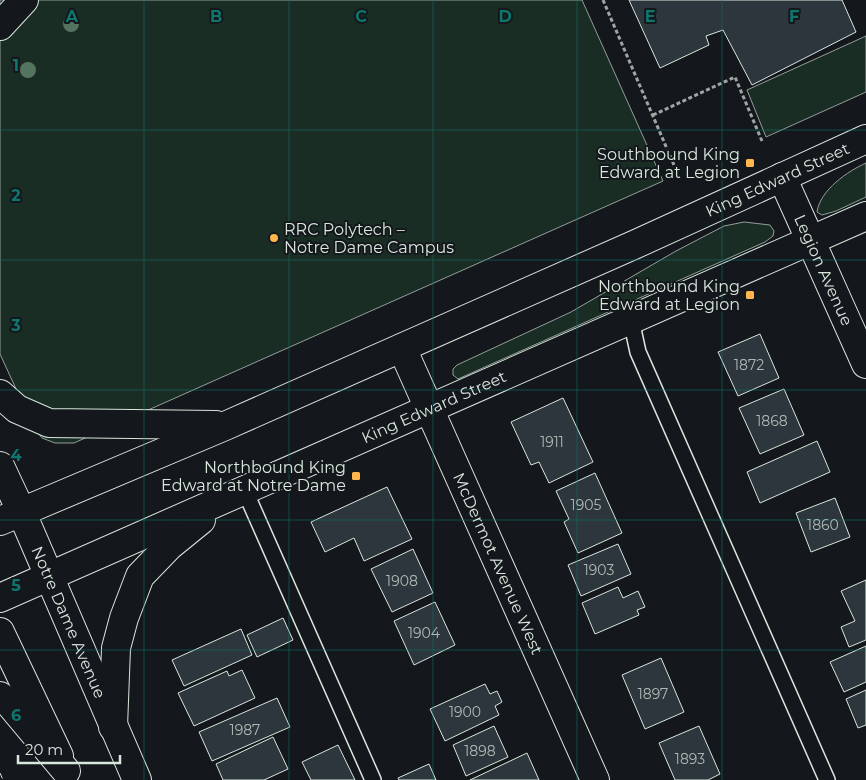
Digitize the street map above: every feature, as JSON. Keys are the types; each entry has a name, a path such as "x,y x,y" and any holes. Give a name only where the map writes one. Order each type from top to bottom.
{"main road":[{"path":"0,26 24,0"},
{"name":"King Edward Street","path":"10,516 225,426 866,139"},
{"name":"Legion Avenue","path":"782,177 866,364"},
{"name":"King Edward Street","path":"0,598 866,216"},
{"name":"McDermot Avenue West","path":"402,348 595,780"},
{"path":"0,394 18,409 49,423 225,426"},
{"name":"Notre Dame Avenue","path":"0,466 10,516 48,576 137,780"},
{"path":"113,727 116,648 124,618 140,576 169,546 236,495"},
{"path":"0,632 68,775"},
{"path":"0,696 9,702 68,775"}],"lane":[{"path":"631,320 638,352 827,780"},
{"path":"236,495 373,780"}],"path":[{"path":"603,0 677,172"},
{"path":"654,115 734,77 762,141"}],"green space":[{"name":"RRC Polytech – Notre Dame Campus","path":"0,0 582,0 663,181 74,443 55,443 42,438 33,426 0,354"},
{"path":"866,36 866,92 766,137 747,90"},
{"path":"866,163 866,197 836,211 822,215 817,212 823,196 836,182"},
{"path":"744,222 770,225 774,231 773,236 765,242 458,379 453,375 453,369 457,365 571,312 676,251 724,226"}],"building":[{"path":"629,0 842,0 856,32 752,85 723,30 706,36 709,45 660,68"},
{"path":"760,334 779,378 738,396 718,352"},
{"path":"784,389 804,435 760,454 739,408"},
{"path":"563,398 593,462 549,483 539,462 531,465 511,422"},
{"path":"817,441 830,472 760,503 747,472"},
{"path":"595,473 622,533 578,553 564,522 569,519 556,491"},
{"path":"387,487 412,539 364,561 354,538 325,552 311,522"},
{"path":"835,498 850,537 811,552 796,513"},
{"path":"618,544 631,574 581,596 568,565"},
{"path":"413,549 433,593 392,612 371,569"},
{"path":"866,580 866,640 849,647 841,627 855,621 841,591"},
{"path":"618,587 623,598 638,591 645,607 637,610 639,615 595,634 582,603"},
{"path":"435,602 455,645 414,665 394,621"},
{"path":"283,618 293,640 257,657 247,635"},
{"path":"241,629 252,655 184,686 172,660"},
{"path":"866,646 866,682 844,692 830,662"},
{"path":"661,658 684,712 645,729 622,675"},
{"path":"242,670 255,698 194,726 178,693 227,671 229,676"},
{"path":"485,684 490,694 497,691 502,702 495,706 499,715 445,741 430,709"},
{"path":"866,690 866,725 858,728 846,699"},
{"path":"277,698 290,727 212,761 199,732"},
{"path":"494,726 508,757 466,776 453,745"},
{"path":"699,726 720,774 708,780 675,780 659,743"},
{"path":"273,737 288,769 264,780 223,780 216,764"},
{"path":"338,745 355,780 311,780 302,762"},
{"path":"527,753 539,780 470,780"},
{"path":"429,764 436,780 399,780 398,778"}],"fence":[{"path":"0,773 3,780"}],"place":[{"name":"Southbound King Edward at Legion","path":"750,163"},
{"name":"RRC Polytech – Notre Dame Campus","path":"274,238"},
{"name":"Northbound King Edward at Legion","path":"750,295"},
{"name":"Northbound King Edward at Notre Dame","path":"356,476"}]}
